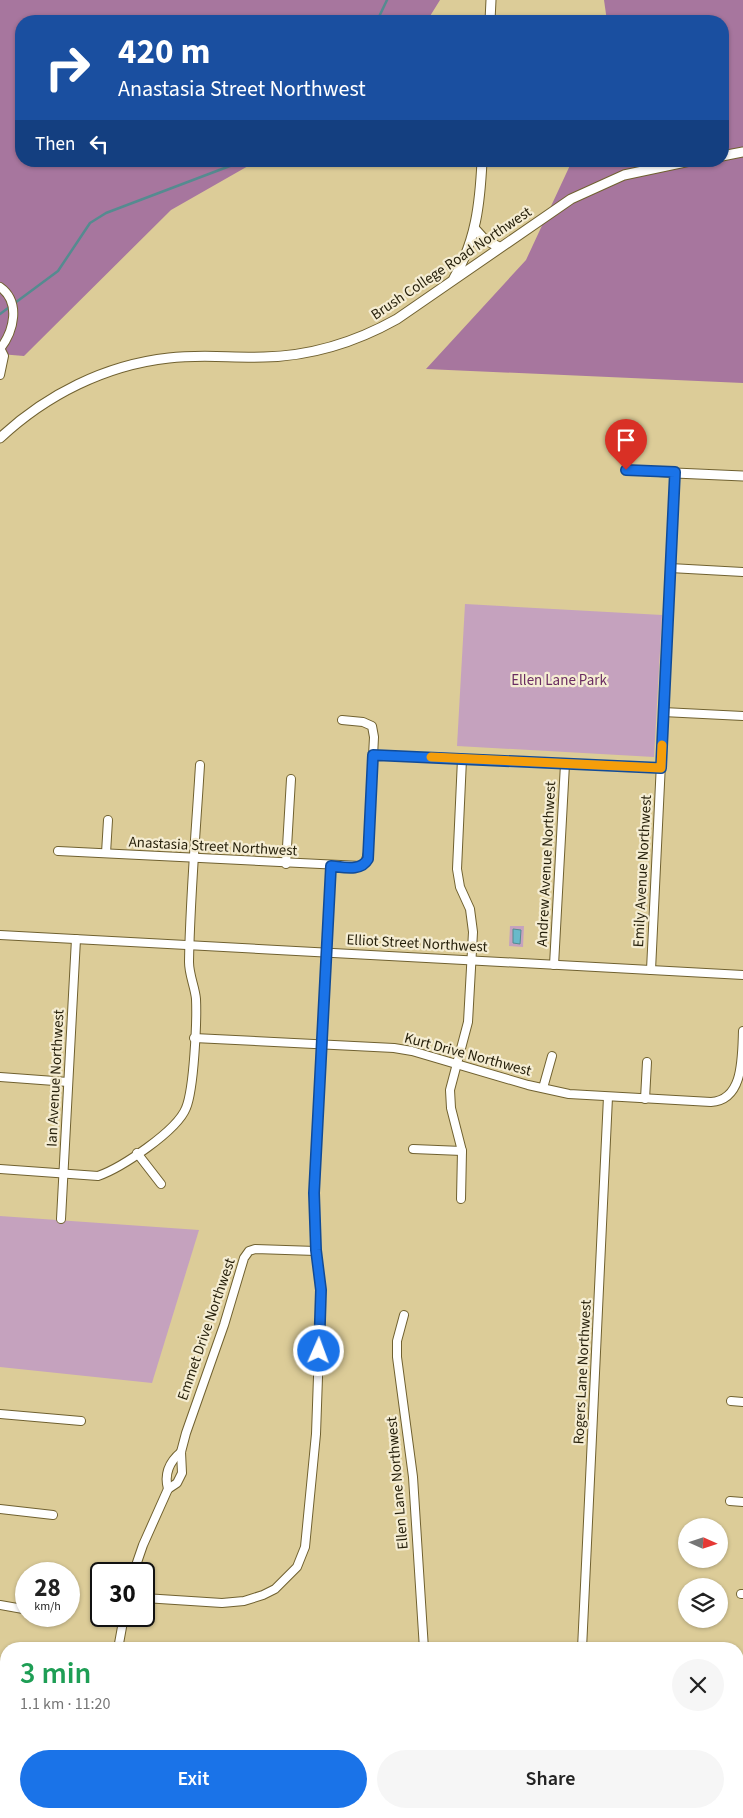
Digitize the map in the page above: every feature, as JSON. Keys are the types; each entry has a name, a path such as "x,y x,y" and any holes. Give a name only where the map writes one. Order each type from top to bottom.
{"street":[{"path":"490,15 491,0"},
{"path":"729,155 743,152"},
{"path":"453,280 475,229 481,167"},
{"name":"Brush College Road Northwest","path":"0,438 24,417 54,397 114,370 168,358 193,356 264,357 323,350 374,332 398,319 499,247 571,199 600,185 657,167"},
{"path":"475,229 484,238 499,247"},
{"path":"0,287 8,294 13,316 10,333 0,348 4,356 0,375"},
{"path":"626,470 743,476"},
{"name":"Emily Avenue Northwest","path":"651,970 675,472"},
{"path":"670,568 743,572"},
{"path":"663,712 743,716"},
{"path":"342,720 363,722 372,726 373,755 661,768"},
{"name":"Anastasia Street Northwest","path":"58,851 357,868 365,864 368,853 373,755"},
{"path":"461,1199 462,1151 450,1108 450,1090 468,1022 471,960 472,919 460,887 457,870 462,759"},
{"name":"Andrew Avenue Northwest","path":"554,965 565,764"},
{"path":"0,1169 98,1176 111,1172 173,1128 187,1108 191,1093 196,1002 189,964 200,766"},
{"path":"286,864 291,779"},
{"path":"106,854 108,820"},
{"path":"155,1599 222,1603 244,1601 275,1589 297,1567 305,1547 316,1434 321,1290 316,1250 314,1193 331,866"},
{"name":"Elliot Street Northwest","path":"0,935 743,975"},
{"name":"Ian Avenue Northwest","path":"61,1219 76,939"},
{"name":"Kurt Drive Northwest","path":"194,1038 403,1050 543,1088 608,1097 711,1102 723,1101 732,1096 738,1088 741,1079 743,1031"},
{"path":"543,1088 552,1056"},
{"path":"645,1099 647,1062"},
{"path":"0,1076 68,1082"},
{"name":"Rogers Lane Northwest","path":"582,1642 608,1097"},
{"path":"414,1149 462,1151"},
{"path":"137,1153 161,1184"},
{"name":"Emmet Drive Northwest","path":"168,1489 177,1483 182,1472 181,1452 248,1251 255,1249 316,1250"},
{"name":"Ellen Lane Northwest","path":"404,1315 397,1341 397,1356 413,1477 424,1642"},
{"path":"731,1401 743,1402"},
{"path":"0,1414 81,1421"},
{"name":"Emmet Drive Northwest","path":"137,1562 168,1489 166,1474 169,1465 181,1452"},
{"path":"730,1501 743,1502"},
{"path":"0,1509 53,1515"},
{"path":"0,1606 15,1608"},
{"path":"119,1642 122,1627"}],"green space":[{"name":"Ellen Lane Park","path":"465,604 662,615 654,757 457,746"},
{"path":"510,926 524,926 523,947 509,946"},
{"path":"0,1216 199,1230 152,1383 0,1367"}],"shaded area":[{"path":"0,0 440,0 431,15 15,15 15,167 246,167 171,210 24,356 0,354"},
{"path":"604,0 743,0 743,383 426,369 526,260 569,167 729,167 729,15 606,15"}],"water":[{"path":"513,929 521,930 520,944 513,943"}],"waterway":[{"path":"380,15 387,0"},
{"path":"0,314 58,271 90,223 106,213 227,167"}],"slow traffic":[{"path":"431,757 661,768 662,745"}],"route":[{"path":"319,1351 321,1290 314,1224 314,1193 331,866 357,868 365,864 368,859 373,755 661,768 675,472 626,470"}]}
